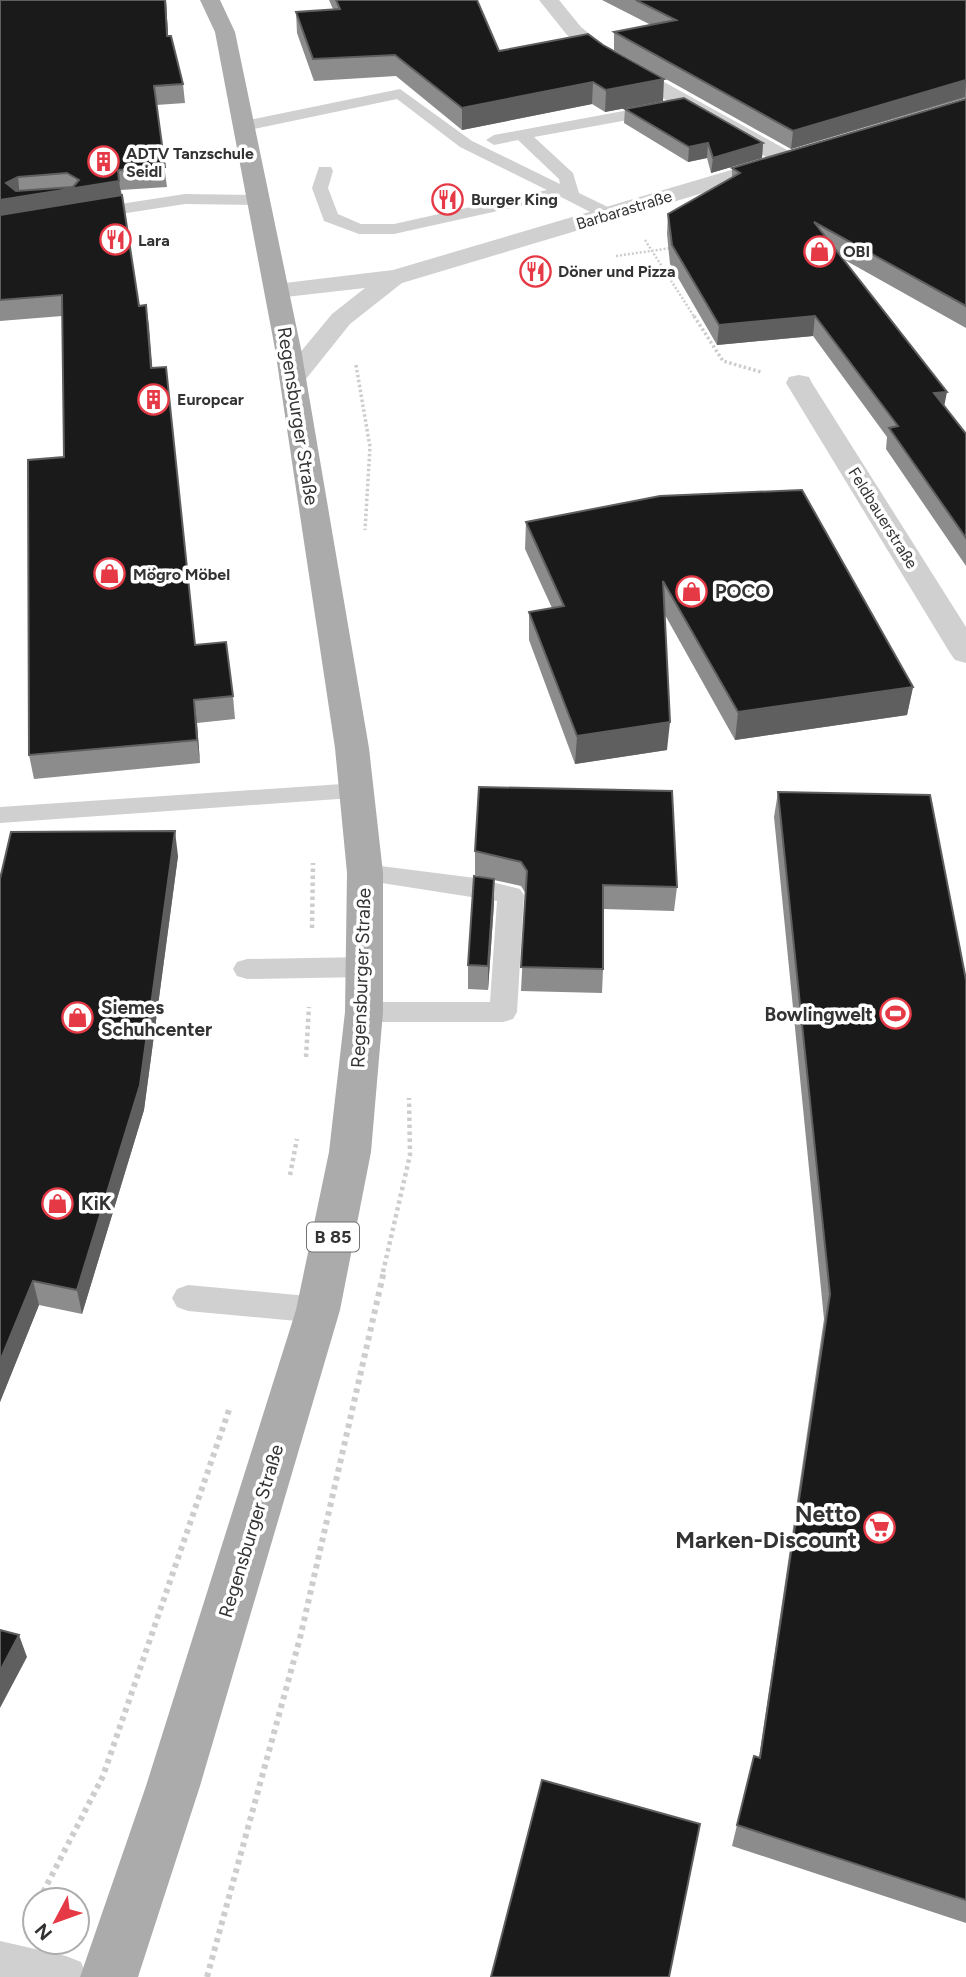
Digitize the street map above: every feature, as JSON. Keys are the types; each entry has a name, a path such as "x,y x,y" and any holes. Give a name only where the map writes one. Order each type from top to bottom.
{"main road":[{"name":"Regensburger Straße","path":"109,1977 173,1786 318,1310 350,1152 364,1012 365,873 357,791 277,290 225,32 210,0"}],"street":[{"path":"548,0 574,31 610,60 788,160"},
{"name":"Barbarastraße","path":"277,290 395,277 813,153"},
{"path":"292,378 341,319 395,277"},
{"name":"Feldbauerstraße","path":"799,383 966,653"}],"lane":[{"path":"244,126 400,94 466,144 608,214"},
{"path":"494,140 688,104"},
{"path":"522,135 567,177 567,194"},
{"path":"325,171 320,188 330,217 359,229 394,229 567,194"},
{"path":"75,200 184,191"},
{"path":"69,217 186,199 259,200"},
{"path":"0,815 357,791"},
{"path":"364,1012 503,1012 511,895 475,887 365,873"},
{"path":"247,969 364,967"},
{"path":"188,1298 318,1310"},
{"path":"0,1962 66,1977"}],"path":[{"path":"642,234 723,362 799,383"},
{"path":"616,256 671,248"},
{"path":"305,795 313,860 306,1063"},
{"path":"288,1185 298,1131"},
{"path":"45,1886 103,1776 233,1398"}],"building":[{"path":"0,0 165,0 167,36 171,36 183,84 154,86 165,167 118,170 119,181 0,200","holes":["67,173 79,180 73,187 16,191 6,183 18,177"]},
{"path":"336,0 477,0 499,51 588,34 664,79 606,90 593,82 462,108 395,55 313,59 296,12 340,9"},
{"path":"636,0 966,0 966,80 793,131 614,32 676,20"},
{"path":"684,98 763,143 713,158 708,143 689,147 625,109"},
{"path":"966,99 966,306 814,222 947,392 934,393 966,434 966,538 889,428 898,426 815,316 719,325 672,245 668,214 740,173 732,168"},
{"path":"122,195 139,306 146,305 151,368 166,367 195,645 226,642 233,696 194,700 197,740 29,755 28,460 64,457 62,295 0,300 0,215"},
{"name":"POCO","path":"802,490 913,687 738,712 663,581 670,722 577,736 529,612 564,606 526,522 660,496"},
{"path":"479,787 672,791 677,887 603,885 603,969 521,967 527,871 521,862 475,851"},
{"path":"778,792 930,795 966,980 966,1900 737,1825 754,1756 760,1758 830,1294"},
{"name":"Siemes Schuhcenter","path":"175,831 140,1085 77,1290 33,1281 0,1361 0,879 11,832"},
{"path":"474,876 494,879 488,966 468,965"},
{"path":"0,1630 19,1635 0,1671"},
{"path":"542,1780 700,1824 669,1977 491,1977"}],"place":[{"name":"ADTV Tanzschule Seidl","path":"103,162"},
{"name":"Burger King","path":"448,199"},
{"name":"Lara","path":"115,240"},
{"name":"OBI","path":"820,251"},
{"name":"Döner und Pizza","path":"535,271"},
{"name":"Europcar","path":"154,399"},
{"name":"Mögro Möbel","path":"110,574"},
{"name":"POCO","path":"692,591"},
{"name":"Bowlingwelt","path":"896,1014"},
{"name":"Siemes Schuhcenter","path":"78,1018"},
{"name":"KiK","path":"58,1203"},
{"name":"Netto Marken-Discount","path":"880,1527"}]}
